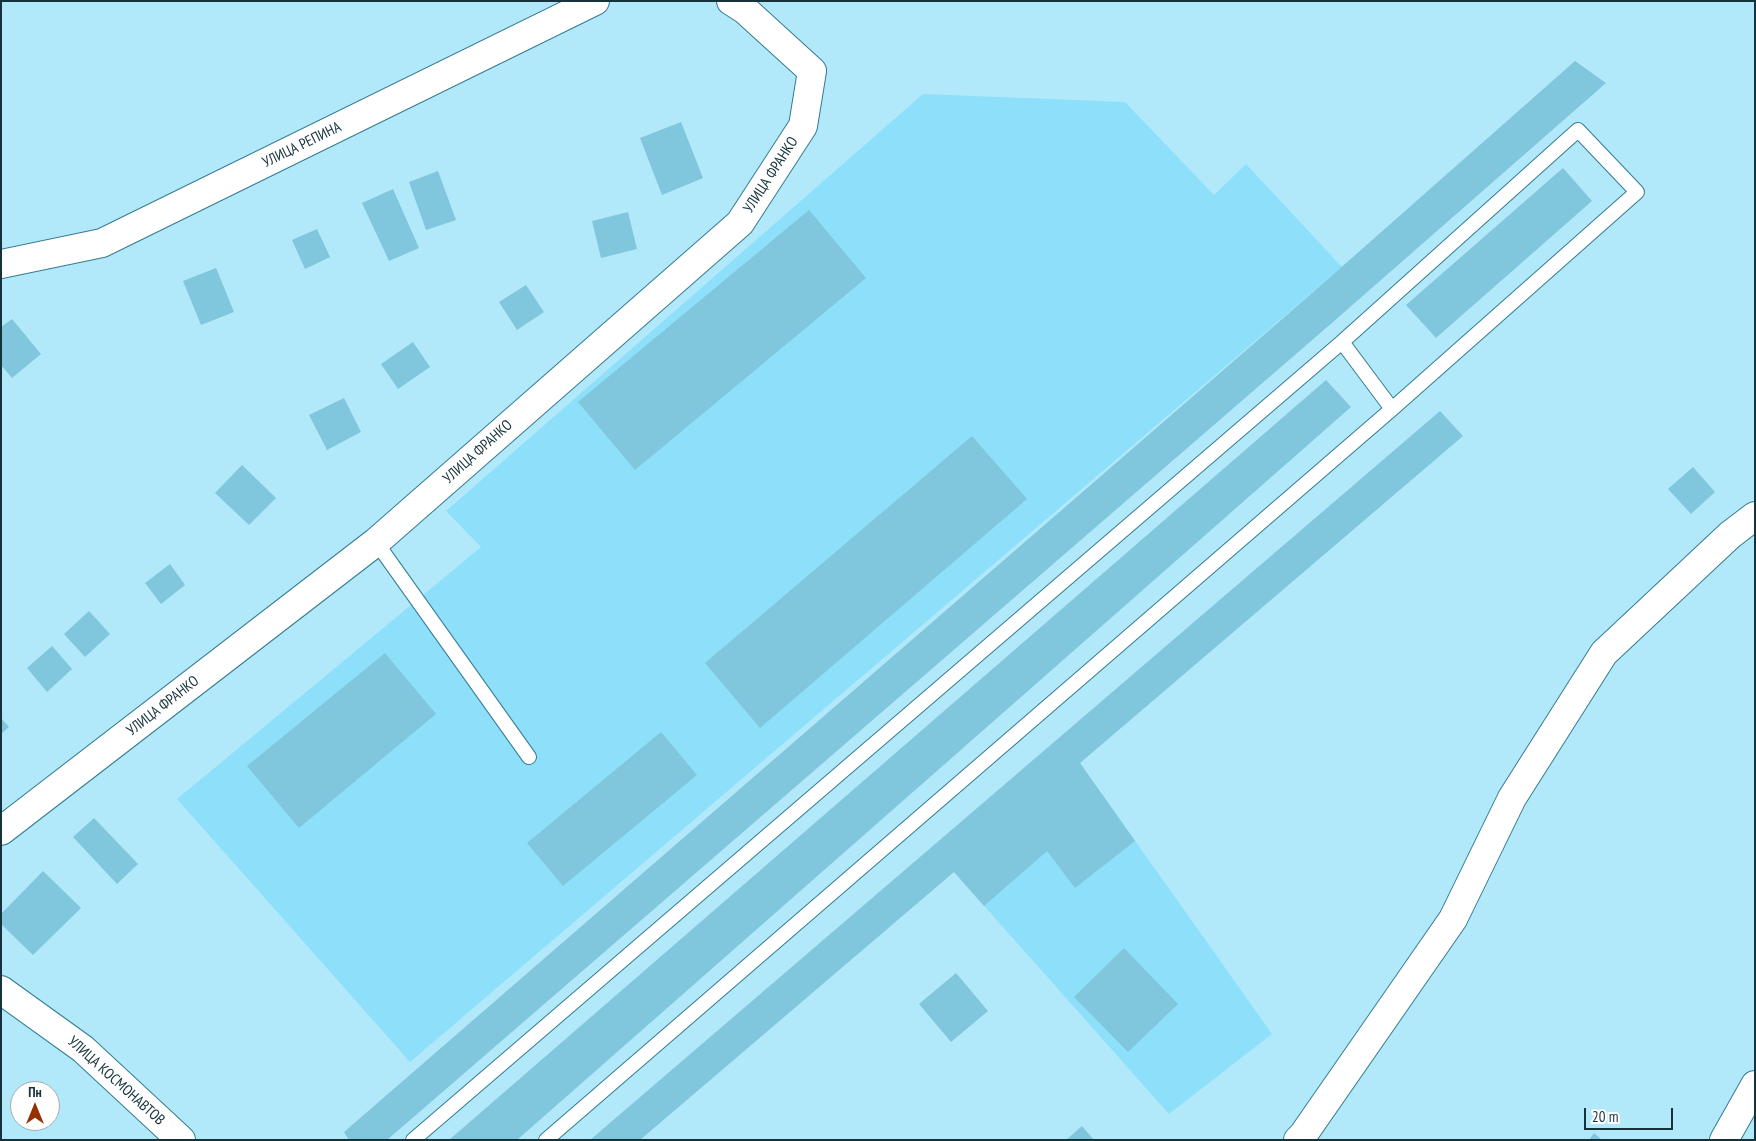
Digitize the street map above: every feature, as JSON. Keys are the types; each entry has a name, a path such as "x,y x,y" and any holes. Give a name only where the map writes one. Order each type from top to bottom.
{"street":[{"name":"УЛИЦА РЕПИНА","path":"1,264 102,243 595,1"},
{"name":"УЛИЦА ФРАНКО","path":"1,831 376,542 740,223 802,126 812,71 738,6"},
{"path":"1298,1140 1453,919 1512,798 1604,653 1730,535 1755,516"},
{"name":"УЛИЦА КОСМОНАВТОВ","path":"1,990 83,1049 181,1140"},
{"path":"1724,1140 1755,1085"}],"lane":[{"path":"413,1140 1342,342 1578,130 1637,192 1392,409 546,1140"},
{"path":"1342,342 1392,409"},
{"path":"376,542 529,757"}],"shaded area":[{"path":"923,94 1125,102 1214,195 1246,164 1342,267 410,1062 177,799 481,547 446,511"},
{"path":"1080,763 1272,1034 1169,1114 954,872"}],"building":[{"path":"1575,61 1606,83 1333,322 387,1140 349,1140 344,1132 1311,294"},
{"path":"681,122 703,178 662,195 640,138"},
{"path":"1563,168 1592,201 1436,338 1406,305"},
{"path":"438,171 456,220 426,230 409,182"},
{"path":"393,189 419,248 389,261 362,203"},
{"path":"809,210 866,278 635,470 578,402"},
{"path":"628,212 637,249 601,258 592,221"},
{"path":"317,229 330,257 305,269 292,240"},
{"path":"216,268 234,312 201,325 183,281"},
{"path":"526,285 544,312 517,330 499,302"},
{"path":"12,319 41,354 12,378 1,365 1,327"},
{"path":"413,342 430,367 398,389 381,364"},
{"path":"1326,380 1351,407 517,1140 449,1140"},
{"path":"344,398 361,432 327,450 309,415"},
{"path":"1440,411 1463,436 1080,763 1135,841 1075,888 1047,851 984,906 954,872 640,1140 590,1140"},
{"path":"972,436 1027,499 760,728 705,663"},
{"path":"242,465 276,498 249,525 215,493"},
{"path":"1693,467 1715,492 1691,514 1668,489"},
{"path":"170,564 185,585 161,604 145,583"},
{"path":"89,611 110,634 85,657 64,634"},
{"path":"52,646 72,669 47,692 27,668"},
{"path":"385,653 436,714 299,828 247,766"},
{"path":"1,718 9,727 1,734"},
{"path":"661,732 697,775 563,886 527,843"},
{"path":"94,818 138,864 117,884 73,837"},
{"path":"43,871 81,908 33,955 1,924 1,914"},
{"path":"1124,948 1178,1004 1128,1052 1074,997"},
{"path":"956,973 988,1011 951,1042 919,1004"},
{"path":"1082,1126 1094,1140 1066,1140"},
{"path":"1594,1133 1602,1140 1589,1140"}]}
